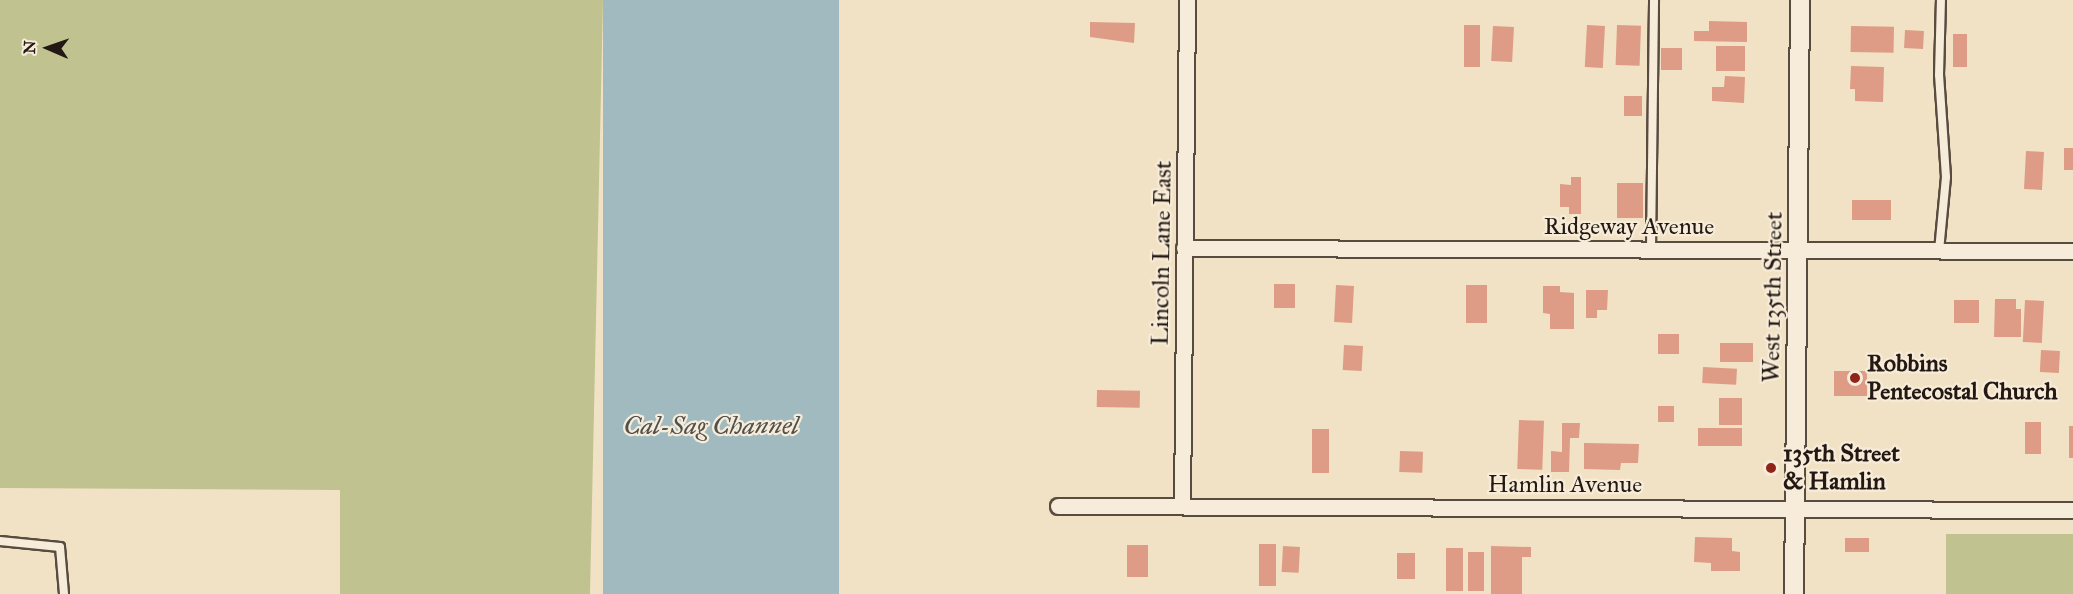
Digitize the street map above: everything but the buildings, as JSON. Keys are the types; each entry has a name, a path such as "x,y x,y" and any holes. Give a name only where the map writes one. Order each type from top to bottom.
{"street":[{"name":"Lincoln Lane East","path":"1182,506 1187,0"},
{"name":"West 135th Street","path":"1794,594 1800,0"},
{"name":"Ridgeway Avenue","path":"1184,248 2073,251"},
{"name":"Hamlin Avenue","path":"1058,506 2073,510"}],"lane":[{"path":"1651,249 1654,0"},
{"path":"1940,251 1946,177 1939,75 1941,0"},
{"path":"0,541 60,547 64,594"}],"green space":[{"path":"0,0 603,0 590,594 340,594 340,490 0,488"},
{"path":"1946,534 2073,534 2073,594 1946,594"}],"water":[{"name":"Cal-Sag Channel","path":"603,0 839,0 839,594 603,594"}],"place":[{"name":"Robbins Pentecostal Church","path":"1855,378"},
{"name":"135th Street & Hamlin","path":"1771,468"}]}
